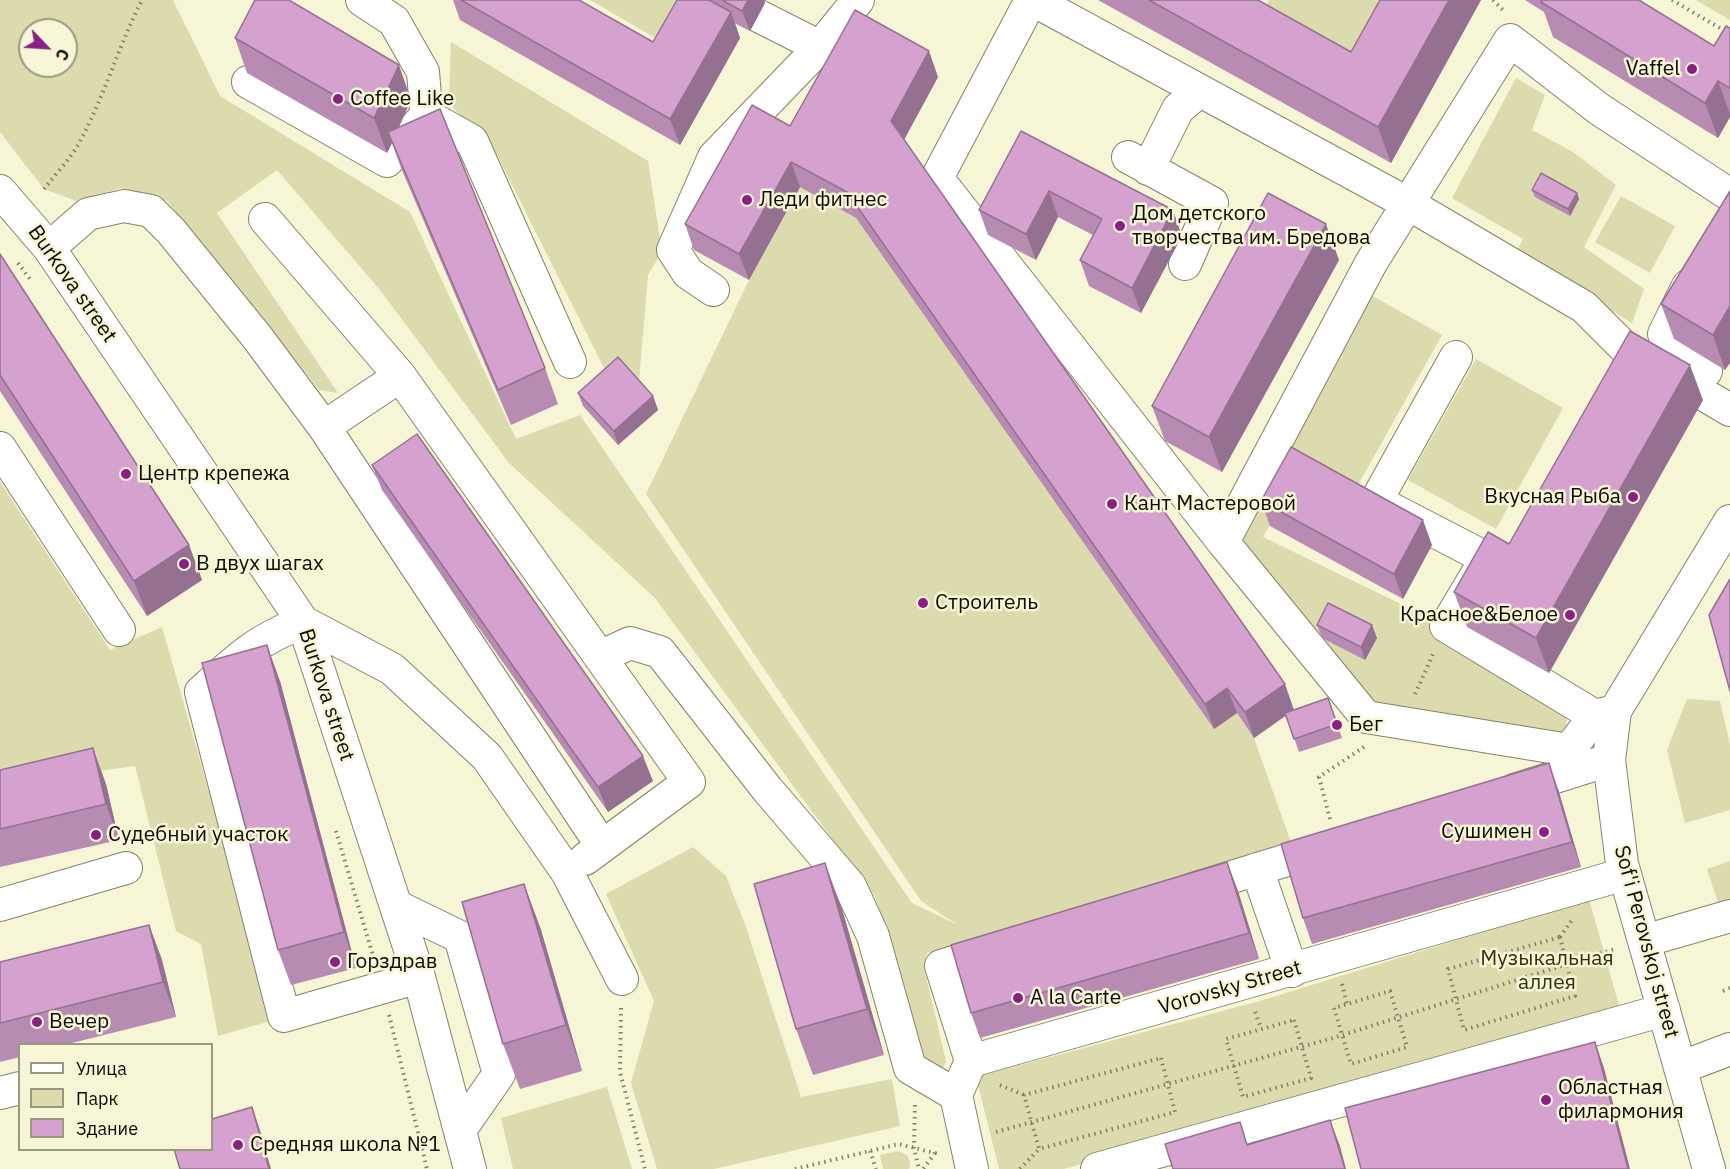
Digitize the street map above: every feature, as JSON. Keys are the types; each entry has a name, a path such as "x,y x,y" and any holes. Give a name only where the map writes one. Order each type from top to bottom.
{"street":[{"path":"362,0 399,10 423,72 427,124"},
{"path":"727,0 778,11 820,47"},
{"path":"713,290 688,273 673,250 714,157 820,47 858,0"},
{"path":"1730,410 1625,348 1584,307 1407,202 1032,0 937,178 1223,543 1366,717 1569,750 1605,714 1730,521"},
{"path":"1223,543 1284,452 1371,263 1510,40 1599,109 1730,195"},
{"path":"248,82 387,161 427,124"},
{"path":"1185,264 1212,203 1138,163 1178,109 1199,91"},
{"path":"427,124 472,141 570,362"},
{"name":"Burkova street","path":"0,191 49,248 303,622 418,976 471,1169"},
{"path":"49,248 88,214 124,206 151,211 171,231 242,319 324,427 602,846"},
{"path":"265,219 400,376 689,782 567,872"},
{"path":"1700,264 1664,334 1670,350 1730,386"},
{"path":"1609,379 1625,348"},
{"path":"1456,357 1365,496 1498,551 1446,626 1605,714"},
{"path":"324,427 400,376"},
{"path":"0,448 119,630"},
{"path":"418,976 284,1016 201,692 250,647 271,634 303,622 392,669 487,757 567,872 622,980"},
{"path":"600,657 630,643 660,652 767,789 850,886 873,936 910,1068 956,1095"},
{"name":"Sof'i Perovskoj street","path":"1605,714 1625,874 1630,945 1664,1010 1708,1169"},
{"path":"1490,797 1609,760"},
{"path":"1167,897 1348,841"},
{"path":"0,905 126,868"},
{"path":"1257,869 1292,971"},
{"name":"Vorovsky Street","path":"971,1061 1625,874"},
{"path":"396,906 460,937 464,948 499,1074 460,1130"},
{"path":"1630,945 1730,916"},
{"path":"972,1169 956,1095 971,1061 941,966 1020,942"},
{"path":"1097,1169 1664,1010"},
{"path":"1680,1068 1730,1049"},
{"path":"0,1093 18,1088"}],"path":[{"path":"44,189 77,146 113,70 126,31 142,0"},
{"path":"1672,0 1730,34"},
{"path":"1348,841 1319,777 1402,723 1446,626"},
{"path":"333,821 382,988 427,1169"},
{"path":"1560,937 1575,996 1464,1030 1448,969 1560,937 1571,924"},
{"path":"989,1134 1302,1047 1630,945"},
{"path":"622,980 620,1072 645,1169"},
{"path":"1724,991 1730,988"},
{"path":"1390,991 1398,1017 1407,1047 1351,1064 1334,1008 1390,991"},
{"path":"1294,1020 1302,1047 1311,1078 1243,1097 1226,1039 1294,1020"},
{"path":"1020,1169 1039,1149 1175,1112 1161,1058 1024,1095 1039,1149"},
{"path":"795,1169 899,1144 935,1153 923,1169"},
{"path":"914,1148 919,1169"},
{"path":"870,1151 876,1169"}],"green space":[{"name":"Строитель","path":"0,0 173,0 220,96 410,212 516,439 580,415 912,903 958,925 921,901 646,494 749,280 800,187 856,218 1214,729 1237,713 1254,738 1294,851 977,942 927,953 924,968 946,1061 941,1074 922,1064 875,897 655,598 509,463 380,290 277,170 217,213 338,393 319,390 167,201 121,188 76,201 44,189 0,132"},
{"path":"590,0 675,0 679,2 657,39"},
{"path":"1269,0 1401,0 1365,65 1264,9"},
{"path":"1696,0 1730,0 1730,20"},
{"path":"451,42 648,161 662,252 648,275 638,392 605,370 493,147 449,104"},
{"path":"1516,78 1545,95 1532,130 1573,152 1616,185 1584,247 1644,289 1632,323 1516,253 1523,239 1452,198"},
{"path":"1621,196 1675,226 1650,273 1595,242"},
{"path":"1369,294 1442,335 1358,485 1286,444"},
{"path":"1476,359 1563,408 1496,529 1408,480"},
{"path":"1278,460 1300,472 1263,537 1446,626 1564,696 1569,750 1366,717 1232,540"},
{"path":"0,482 110,650 162,627 274,1020 218,1036 201,944 176,931 135,766 0,785"},
{"path":"1687,699 1720,701 1730,745 1730,810 1685,823 1667,750"},
{"path":"693,847 726,876 746,927 801,1097 892,1079 900,1126 714,1169 657,1169 631,1083 654,1001 606,894"},
{"path":"1730,861 1730,902 1719,906 1707,869"},
{"name":"Музыкальная аллея","path":"1589,899 1620,1009 1064,1169 999,1169 976,1077 1263,1000"},
{"path":"607,1087 632,1169 513,1169 501,1118"},
{"path":"898,1151 907,1155 910,1162 909,1169 883,1169 880,1155"}],"building":[{"path":"255,0 289,0 399,65 374,118 235,38"},
{"path":"461,0 579,0 653,42 677,0 709,0 731,12 670,119"},
{"path":"722,0 748,0 742,11"},
{"path":"1149,0 1258,0 1351,52 1380,0 1449,0 1378,127"},
{"path":"1542,0 1639,0 1714,46 1726,26 1730,28 1730,88 1718,81 1705,103 1541,2"},
{"path":"855,10 929,51 891,121 1285,684 1245,712 1227,688 1205,704 847,192 791,162 739,254 685,224 752,105 790,126"},
{"path":"440,109 545,368 498,390 388,132"},
{"path":"1021,131 1173,210 1132,288 1080,260 1102,219 1049,191 1026,234 979,210"},
{"path":"1541,173 1577,193 1568,209 1532,190"},
{"path":"1730,191 1730,306 1713,335 1661,304"},
{"path":"1268,193 1326,224 1209,437 1152,406"},
{"path":"0,254 189,545 134,581 0,375"},
{"path":"1630,331 1690,365 1536,638 1454,592 1488,532 1509,544"},
{"path":"618,357 653,396 614,431 578,393"},
{"path":"417,434 643,756 598,787 372,465"},
{"path":"1291,447 1423,520 1394,574 1261,501"},
{"path":"1730,579 1730,691 1709,615"},
{"path":"1328,603 1372,625 1361,647 1317,625"},
{"path":"267,645 344,932 278,950 202,663"},
{"path":"1328,698 1337,724 1294,739 1285,713"},
{"path":"93,748 106,804 0,829 0,770"},
{"path":"1549,763 1572,842 1303,918 1281,844"},
{"path":"1227,862 1249,933 971,1013 951,945"},
{"path":"825,863 867,1009 796,1029 754,884"},
{"path":"524,884 566,1025 503,1044 462,902"},
{"path":"149,925 163,982 0,1023 0,962"},
{"name":"Областная филармония","path":"1595,1042 1628,1169 1361,1169 1345,1108"},
{"name":"Средняя школа №1","path":"252,1107 269,1169 180,1169 175,1151 213,1151 213,1119"},
{"path":"1330,1120 1345,1169 1173,1169 1165,1144 1240,1122 1247,1145"}],"place":[{"name":"Vaffel","path":"1692,69"},
{"name":"Coffee Like","path":"338,99"},
{"name":"Леди фитнес","path":"747,200"},
{"name":"Дом детского творчества им. Бредова","path":"1120,226"},
{"name":"Центр крепежа","path":"126,474"},
{"name":"Вкусная Рыба","path":"1633,497"},
{"name":"Кант Мастеровой","path":"1112,504"},
{"name":"В двух шагах","path":"184,564"},
{"name":"Строитель","path":"923,603"},
{"name":"Красное&Белое","path":"1570,615"},
{"name":"Бег","path":"1337,725"},
{"name":"Сушимен","path":"1544,832"},
{"name":"Судебный участок","path":"96,835"},
{"name":"Горздрав","path":"335,962"},
{"name":"A la Carte","path":"1018,998"},
{"name":"Вечер","path":"37,1022"},
{"name":"Областная филармония","path":"1546,1100"},
{"name":"Средняя школа №1","path":"238,1145"}]}
